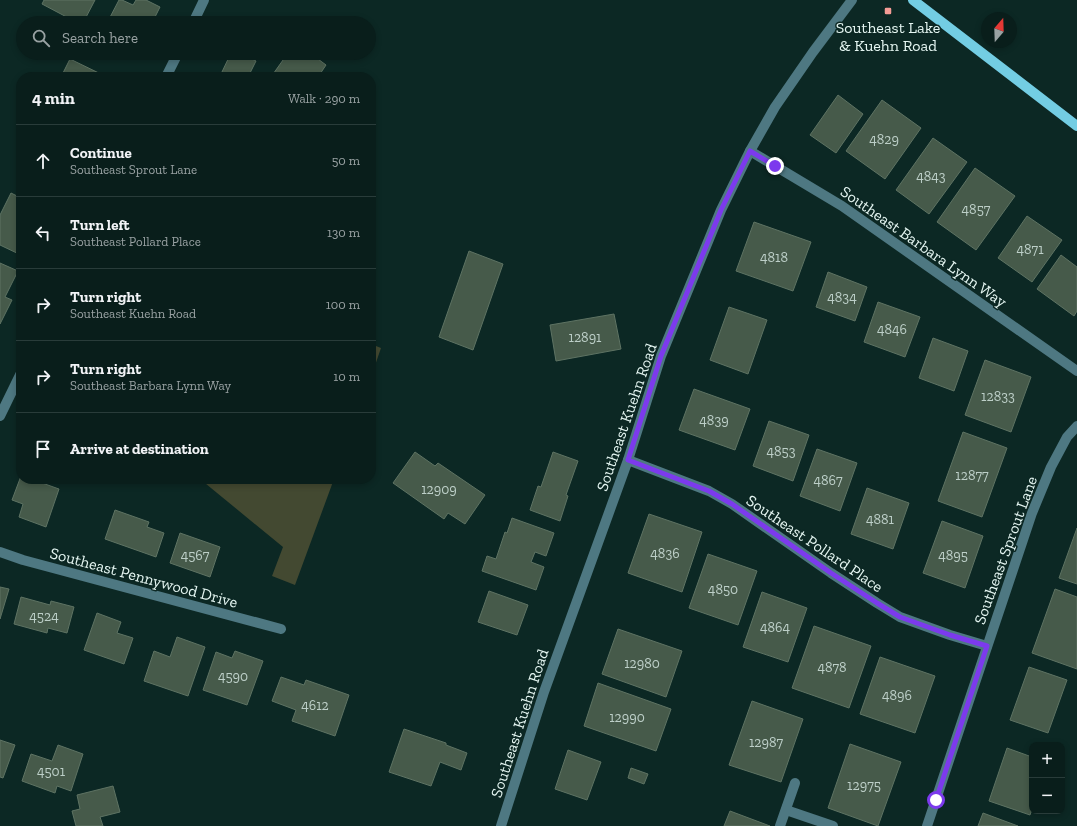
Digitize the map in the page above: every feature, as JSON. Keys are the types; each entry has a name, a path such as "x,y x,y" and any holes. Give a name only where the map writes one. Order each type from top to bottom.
{"main road":[{"path":"913,0 1077,126"}],"street":[{"path":"196,16 204,0"},
{"name":"Southeast Kuehn Road","path":"501,826 544,692 628,460 661,356 721,210 750,151 775,108 813,52 852,0"},
{"path":"168,72 174,60"},
{"name":"Southeast Barbara Lynn Way","path":"750,151 842,206 1077,371"},
{"path":"0,416 16,383"},
{"name":"Southeast Sprout Lane","path":"927,826 1032,513 1051,467 1067,438 1077,426"},
{"name":"Southeast Pollard Place","path":"628,460 709,491 732,504 838,577 900,617 950,635 987,646"},
{"name":"Southeast Pennywood Drive","path":"0,552 23,560 281,629"},
{"path":"780,826 795,783"},
{"path":"786,810 833,826"}],"green space":[{"path":"376,346 381,348 376,362"},
{"path":"206,484 332,484 295,585 272,576 283,547"}],"building":[{"path":"44,0 95,0 87,16 65,16 42,4"},
{"path":"119,0 133,5 136,0 146,0 160,7 156,16 111,16"},
{"path":"70,60 72,60 97,72 64,72"},
{"path":"228,60 256,61 250,72 222,72"},
{"path":"283,60 319,60 326,65 321,72 275,72"},
{"path":"838,95 863,114 836,153 810,135"},
{"path":"882,100 921,128 885,179 846,151"},
{"path":"933,138 967,162 929,214 896,190"},
{"path":"975,168 1015,196 976,250 937,222"},
{"path":"11,193 16,196 16,253 0,245 0,215"},
{"path":"1027,216 1062,240 1032,282 998,258"},
{"path":"754,222 811,242 793,291 736,271"},
{"path":"469,251 503,264 473,350 439,337"},
{"path":"1061,255 1077,267 1077,311 1074,316 1037,289"},
{"path":"0,263 16,270 16,275 5,297 12,300 0,324"},
{"path":"828,272 867,287 855,321 816,307"},
{"path":"878,302 920,317 905,357 864,342"},
{"path":"729,307 767,320 748,374 710,360"},
{"path":"614,314 621,349 556,361 550,325"},
{"path":"933,338 968,351 954,391 919,378"},
{"path":"985,360 1031,377 1011,432 965,415"},
{"path":"694,389 750,409 735,450 679,430"},
{"path":"769,421 809,435 793,481 753,466"},
{"path":"963,432 1007,448 982,517 938,501"},
{"path":"817,449 857,463 840,511 800,496"},
{"path":"415,452 435,466 438,463 485,495 465,524 448,513 444,519 393,483"},
{"path":"553,452 578,461 566,495 568,496 560,521 530,510 538,486 541,487"},
{"path":"18,484 45,484 59,489 46,527 19,517 23,504 12,500"},
{"path":"867,488 909,503 893,549 851,534"},
{"path":"115,510 149,522 147,527 164,533 156,557 105,539"},
{"path":"649,514 702,532 682,592 628,573"},
{"path":"512,518 554,533 546,556 535,552 531,562 544,567 536,590 482,571 487,556 496,559 505,532 507,533"},
{"path":"942,521 983,536 965,588 923,573"},
{"path":"1077,528 1077,584 1059,578"},
{"path":"180,533 220,547 210,577 170,563"},
{"path":"708,554 757,571 738,625 689,608"},
{"path":"0,587 9,589 0,619"},
{"path":"1055,589 1077,597 1077,669 1032,653"},
{"path":"489,591 528,605 517,635 478,622"},
{"path":"762,592 807,608 788,662 743,647"},
{"path":"21,597 50,605 51,601 74,607 67,633 48,628 47,633 14,624"},
{"path":"97,613 121,622 117,633 133,638 124,664 84,650"},
{"path":"814,626 871,646 849,708 792,688"},
{"path":"618,629 682,651 666,697 602,674"},
{"path":"177,637 205,647 188,696 144,681 154,651 170,657"},
{"path":"235,651 263,661 247,705 203,690 216,652 232,658"},
{"path":"880,657 935,676 915,733 860,714"},
{"path":"1029,667 1067,680 1048,733 1010,720"},
{"path":"281,677 304,685 306,680 349,695 335,736 292,721 296,710 272,701"},
{"path":"598,683 671,709 656,751 584,726"},
{"path":"752,701 803,719 781,782 729,765"},
{"path":"404,729 446,743 446,745 467,753 461,770 440,762 431,786 389,772"},
{"path":"0,740 15,745 3,778 0,777"},
{"path":"850,744 901,762 878,826 828,808"},
{"path":"58,745 83,754 71,791 57,786 55,793 22,781 31,754 52,761"},
{"path":"1007,748 1029,756 1030,815 989,801"},
{"path":"568,750 601,762 587,800 555,789"},
{"path":"631,768 648,774 644,784 628,778"},
{"path":"113,786 120,812 100,817 103,826 76,826 72,811 80,809 77,795"},
{"path":"730,811 770,826 724,826"},
{"path":"983,813 1018,826 978,826"}],"place":[{"name":"Southeast Lake & Kuehn Road","path":"888,11"}],"route":[{"path":"775,166 750,151 721,210 661,356 628,460 709,491 732,504 831,573 900,617 950,635 987,646 936,800"}]}
